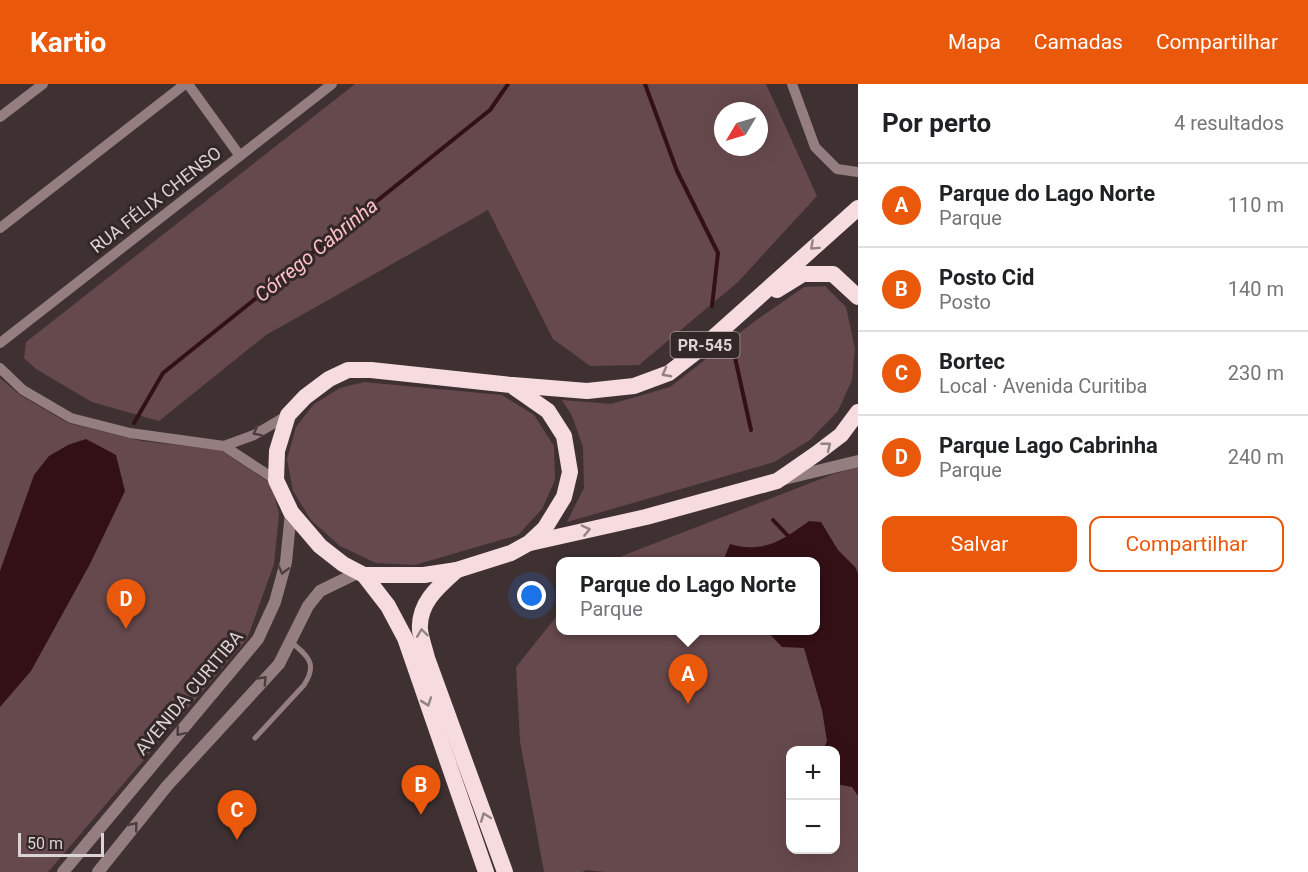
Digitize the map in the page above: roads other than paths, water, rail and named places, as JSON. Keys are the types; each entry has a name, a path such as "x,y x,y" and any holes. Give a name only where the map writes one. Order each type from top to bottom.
{"highway":[{"name":"PR-545","path":"511,385 587,391 634,386 669,373 705,345 858,208"},
{"path":"741,312 803,274 833,274 858,297"},
{"path":"361,574 424,575 457,570 511,553 529,543 545,528 564,497 570,472 564,436 548,411 511,385 370,370 348,370 329,379 305,397 288,415 277,451 276,480 291,512 320,546 361,574 388,606 405,638 486,872"},
{"path":"529,543 646,517 777,481 841,435 858,412"},
{"path":"457,570 435,589 425,603 420,628 427,658 505,872"}],"street":[{"path":"0,117 43,84"},
{"path":"0,228 187,84 240,156"},
{"name":"RUA FÉLIX CHENSO","path":"0,343 332,84"},
{"path":"792,84 815,147 837,169 858,172"},
{"path":"0,368 23,390 71,418 130,433 224,446 276,480"},
{"path":"224,446 254,435 288,415"},
{"path":"777,481 858,461"},
{"name":"AVENIDA CURITIBA","path":"63,872 258,639 275,602 286,562 291,512"},
{"path":"98,872 167,786 279,664 308,606 320,591 361,574"}],"lane":[{"path":"255,738 304,685 310,675 312,667 308,659 291,642"}],"waterway":[{"name":"Córrego Cabrinha","path":"134,423 163,373 490,110 508,84"},
{"path":"645,84 677,171 718,253 712,306"},
{"path":"734,353 751,430"},
{"path":"773,520 790,538"}],"place":[{"name":"Parque Lago Cabrinha","path":"126,629"},
{"name":"Parque do Lago Norte","path":"688,704"},
{"name":"Posto Cid","path":"421,815"},
{"name":"Bortec","path":"237,840"}]}
